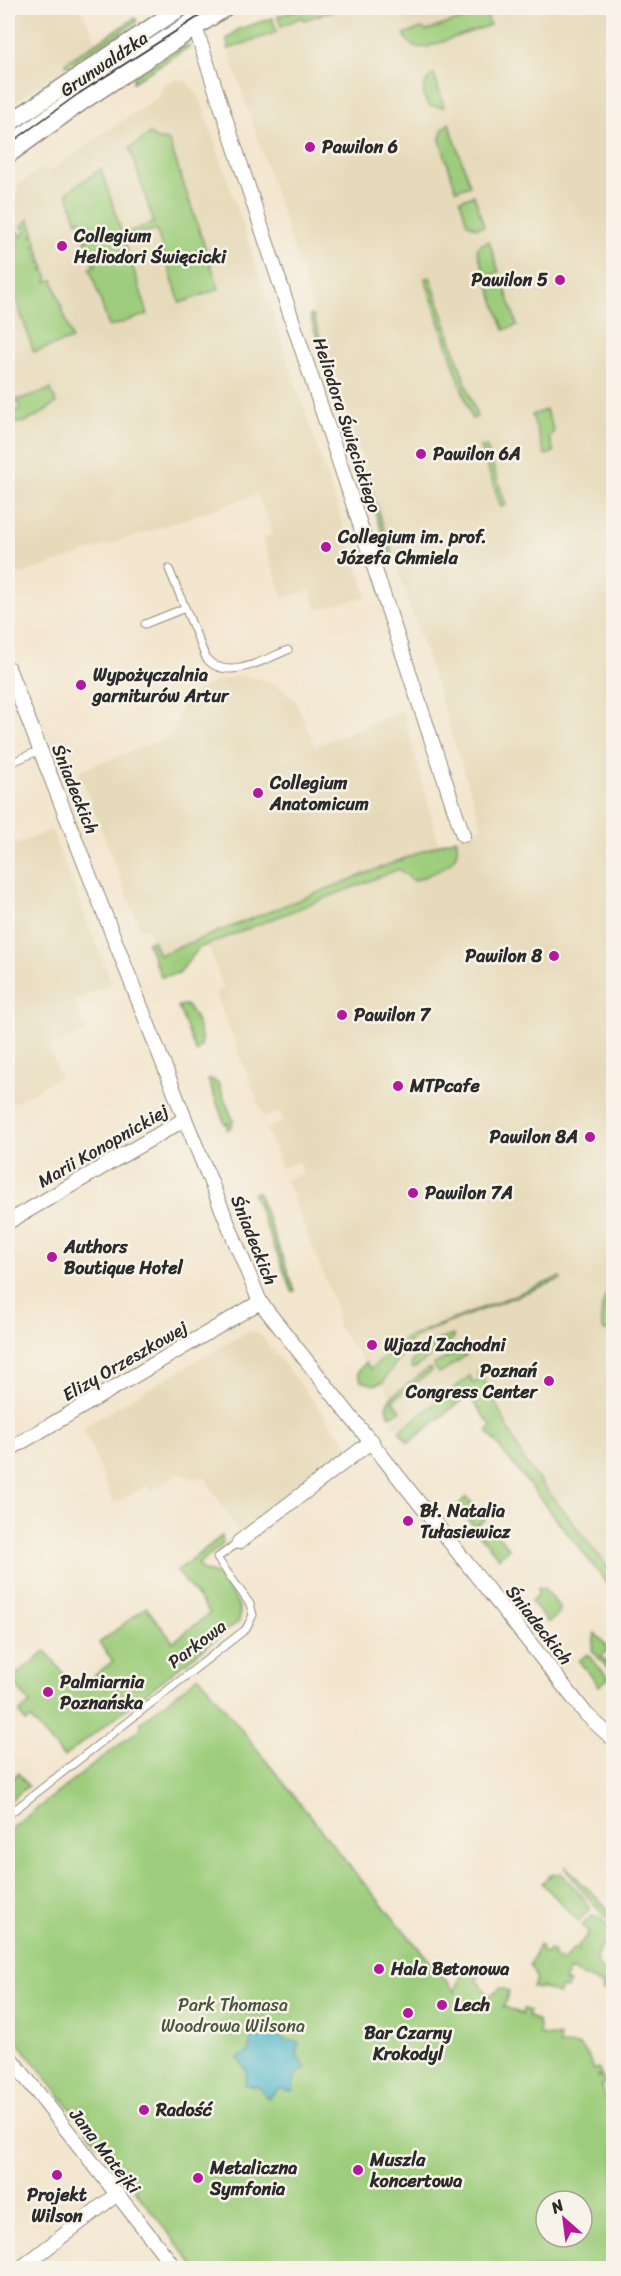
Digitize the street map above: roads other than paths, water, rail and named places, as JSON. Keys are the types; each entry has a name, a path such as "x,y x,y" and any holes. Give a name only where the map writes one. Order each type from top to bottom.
{"street":[{"name":"Grunwaldzka","path":"8,124 180,8"},
{"name":"Grunwaldzka","path":"8,155 83,101 225,8"},
{"name":"Heliodora Święcickiego","path":"195,27 464,835"},
{"name":"Śniadeckich","path":"8,668 185,1119 260,1302 586,1714 614,1740"},
{"name":"Marii Konopnickiej","path":"8,1222 185,1119"},
{"name":"Elizy Orzeszkowej","path":"8,1450 260,1302"},
{"name":"Parkowa","path":"239,1542 372,1441"},
{"name":"Jana Matejki","path":"8,2055 175,2268"},
{"path":"21,2268 117,2194"}],"lane":[{"name":"Grunwaldzka","path":"8,140 76,92 205,8"},
{"path":"169,569 206,658 218,667 246,667 288,650"},
{"path":"145,624 185,608"},
{"path":"8,764 40,750"},
{"name":"Parkowa","path":"8,1815 246,1629 253,1616 250,1604 217,1558 239,1542"}],"water":[{"path":"276,2029 284,2040 299,2042 297,2056 306,2068 295,2076 293,2091 279,2089 268,2098 259,2087 245,2085 247,2071 238,2059 250,2050 251,2036 265,2038"}],"tram line":[{"path":"8,145 78,94 212,8"}],"place":[{"name":"Pawilon 6","path":"310,147"},
{"name":"Collegium Heliodori Święcicki","path":"62,246"},
{"name":"Pawilon 5","path":"560,280"},
{"name":"Pawilon 6A","path":"421,454"},
{"name":"Collegium im. prof. Józefa Chmiela","path":"326,547"},
{"name":"Wypożyczalnia garniturów Artur","path":"81,685"},
{"name":"Collegium Anatomicum","path":"258,793"},
{"name":"Pawilon 8","path":"554,956"},
{"name":"Pawilon 7","path":"342,1015"},
{"name":"MTPcafe","path":"398,1086"},
{"name":"Pawilon 8A","path":"590,1137"},
{"name":"Pawilon 7A","path":"413,1193"},
{"name":"Authors Boutique Hotel","path":"52,1257"},
{"name":"Wjazd Zachodni","path":"372,1345"},
{"name":"Poznań Congress Center","path":"549,1381"},
{"name":"Bł. Natalia Tułasiewicz","path":"408,1521"},
{"name":"Palmiarnia Poznańska","path":"48,1692"},
{"name":"Hala Betonowa","path":"379,1969"},
{"name":"Lech","path":"442,2005"},
{"name":"Bar Czarny Krokodyl","path":"408,2013"},
{"name":"Radość","path":"144,2110"},
{"name":"Muszla koncertowa","path":"358,2170"},
{"name":"Projekt Wilson","path":"57,2175"},
{"name":"Metaliczna Symfonia","path":"198,2178"}],"park label":[{"name":"Park Thomasa Woodrowa Wilsona","path":"233,2015"}]}
